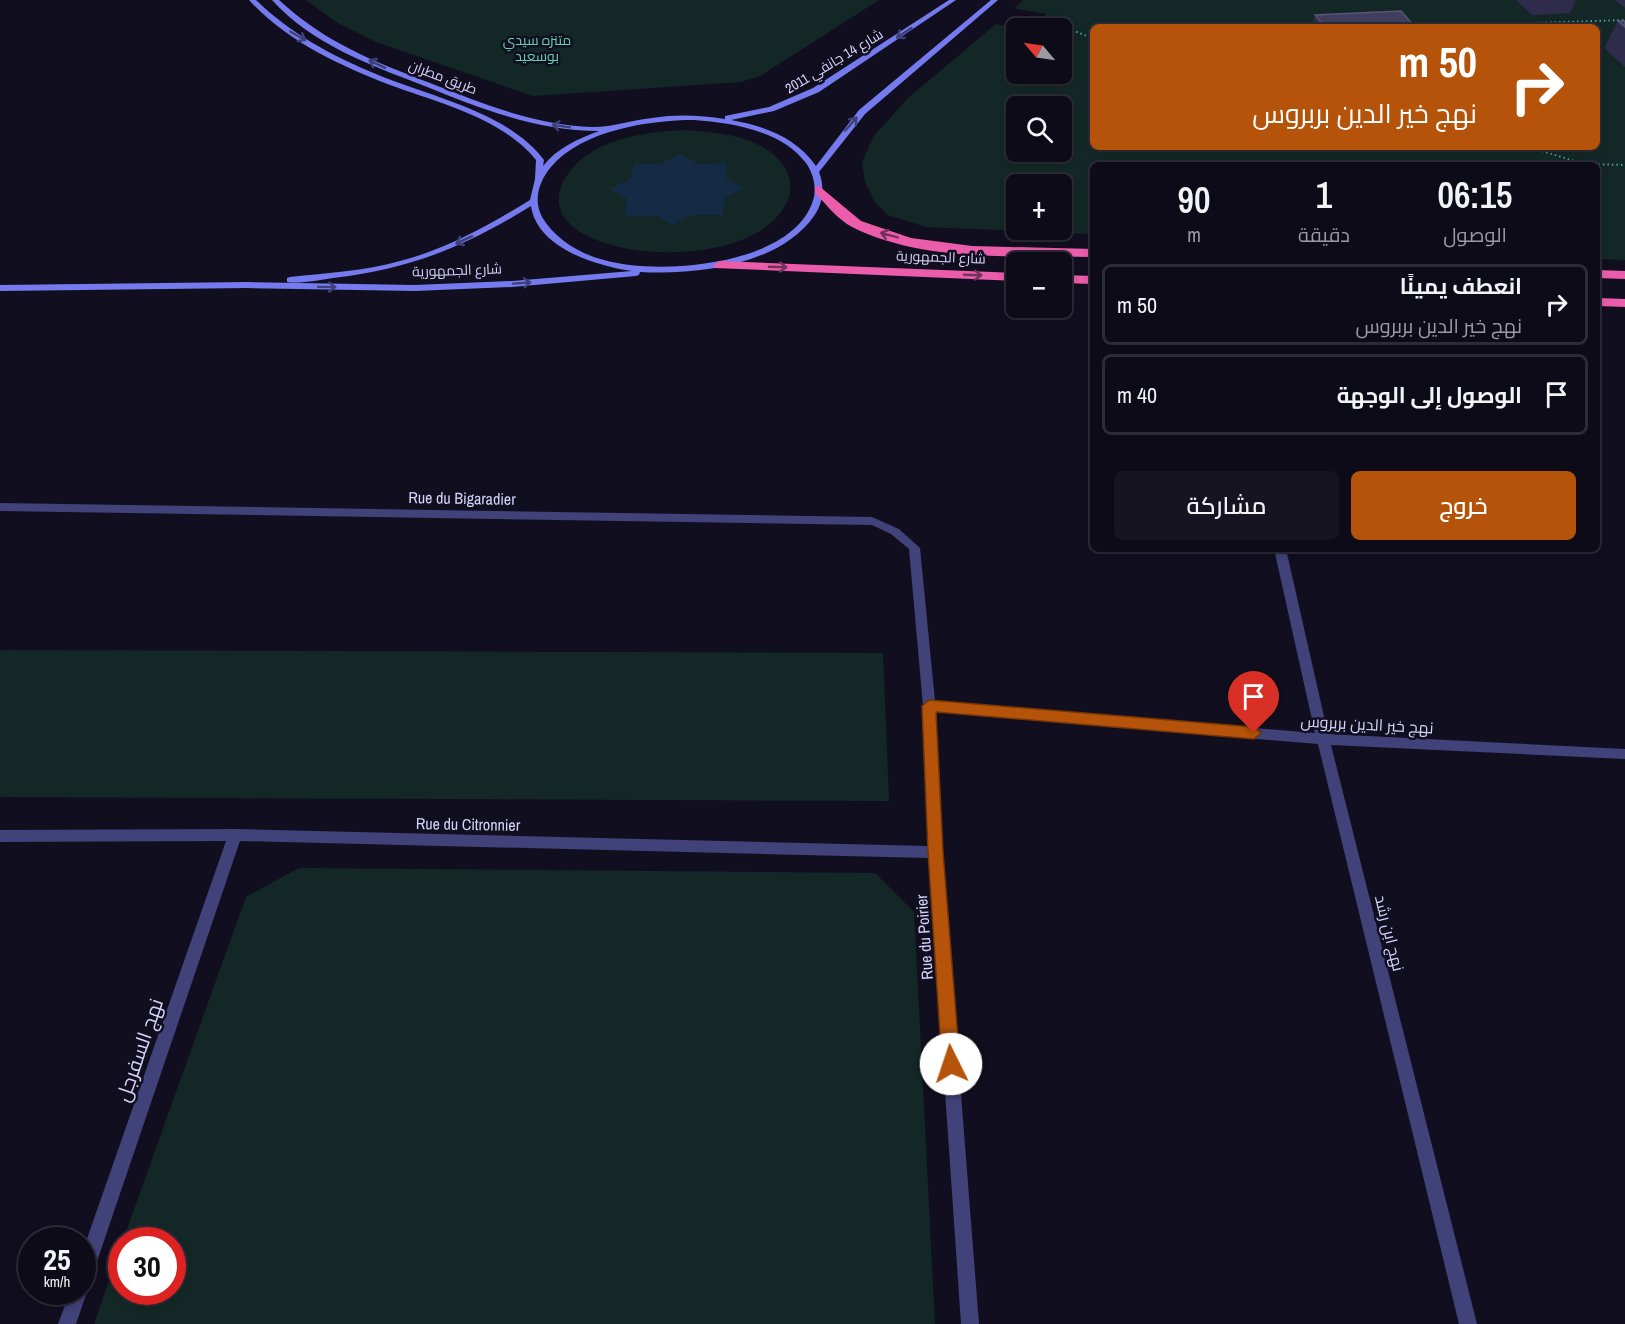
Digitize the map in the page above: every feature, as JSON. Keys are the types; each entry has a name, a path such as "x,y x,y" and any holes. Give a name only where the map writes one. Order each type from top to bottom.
{"highway":[{"name":"شارع الجمهورية","path":"819,190 856,223 915,242 959,247 1090,253"},
{"name":"شارع الجمهورية","path":"720,265 1006,277"},
{"path":"1600,274 1625,275"},
{"path":"1072,279 1090,280"},
{"path":"1600,302 1625,303"}],"main road":[{"name":"طريق مطران","path":"252,0 293,35 338,58 371,74 466,111 526,140 540,160 537,182"},
{"name":"طريق مطران","path":"275,0 303,26 346,50 387,69 493,111 561,127 593,130 619,127"},
{"name":"شارع 14 جانفي 2011","path":"718,120 751,115 791,102 825,84 953,0"},
{"path":"816,171 862,112 995,0"},
{"path":"651,120 718,120 753,127 789,143 805,156 816,171 819,190 816,206 806,220 791,234 771,247 720,265 668,270 632,268 598,261 571,250 551,236 537,219 533,201 537,182 548,165 567,149 591,136 619,127 651,120"},
{"name":"شارع الجمهورية","path":"247,285 376,269 418,259 493,226 533,201"},
{"name":"شارع الجمهورية","path":"0,288 247,285 415,288 524,283 668,270"}],"street":[{"name":"Rue du Bigaradier","path":"0,507 872,521 892,528 914,548"},
{"name":"Rue du Poirier","path":"914,548 929,706 935,852 970,1324"},
{"name":"نهج ابن رشد","path":"1281,552 1323,739 1468,1324"},
{"name":"نهج خير الدين بربروس","path":"929,706 1323,739 1625,754"},
{"name":"Rue du Citronnier","path":"0,836 235,835 935,852"},
{"name":"نهج السفرجل","path":"96,1238 235,835"},
{"path":"67,1324 74,1305"}],"path":[{"path":"1532,23 1625,20"},
{"path":"1072,30 1090,37"},
{"path":"1539,150 1578,162"},
{"path":"1600,164 1625,165"}],"green space":[{"name":"متنزه سيدي بوسعيد","path":"306,0 879,0 760,76 741,82 533,96 376,42 338,23"},
{"path":"1023,0 1625,0 1625,260 1600,259 1600,162 1090,162 1090,234 1072,233 1072,174 1006,174 1006,230 926,227 888,215 874,201 865,181 862,163 873,137 908,98 996,24 1006,27 1006,84 1072,84 1072,18 1044,18 1046,14 1014,8"},
{"path":"684,130 725,134 765,148 787,171 790,193 783,209 759,232 723,246 681,252 639,250 601,242 572,226 559,205 566,177 576,164 603,146 619,140 652,133"},
{"path":"0,650 883,653 889,801 0,797"},
{"path":"299,868 875,873 914,912 935,1324 94,1324 108,1284 108,1305 186,1305 186,1227 128,1227 246,897"}],"water":[{"path":"681,154 699,164 727,163 726,178 744,188 725,198 723,215 692,215 673,225 657,216 625,216 627,199 610,189 631,178 634,164 660,164"}],"building":[{"path":"1401,11 1412,24 1322,24 1315,15"}],"route":[{"path":"951,1064 935,852 929,706 1254,733"}]}
